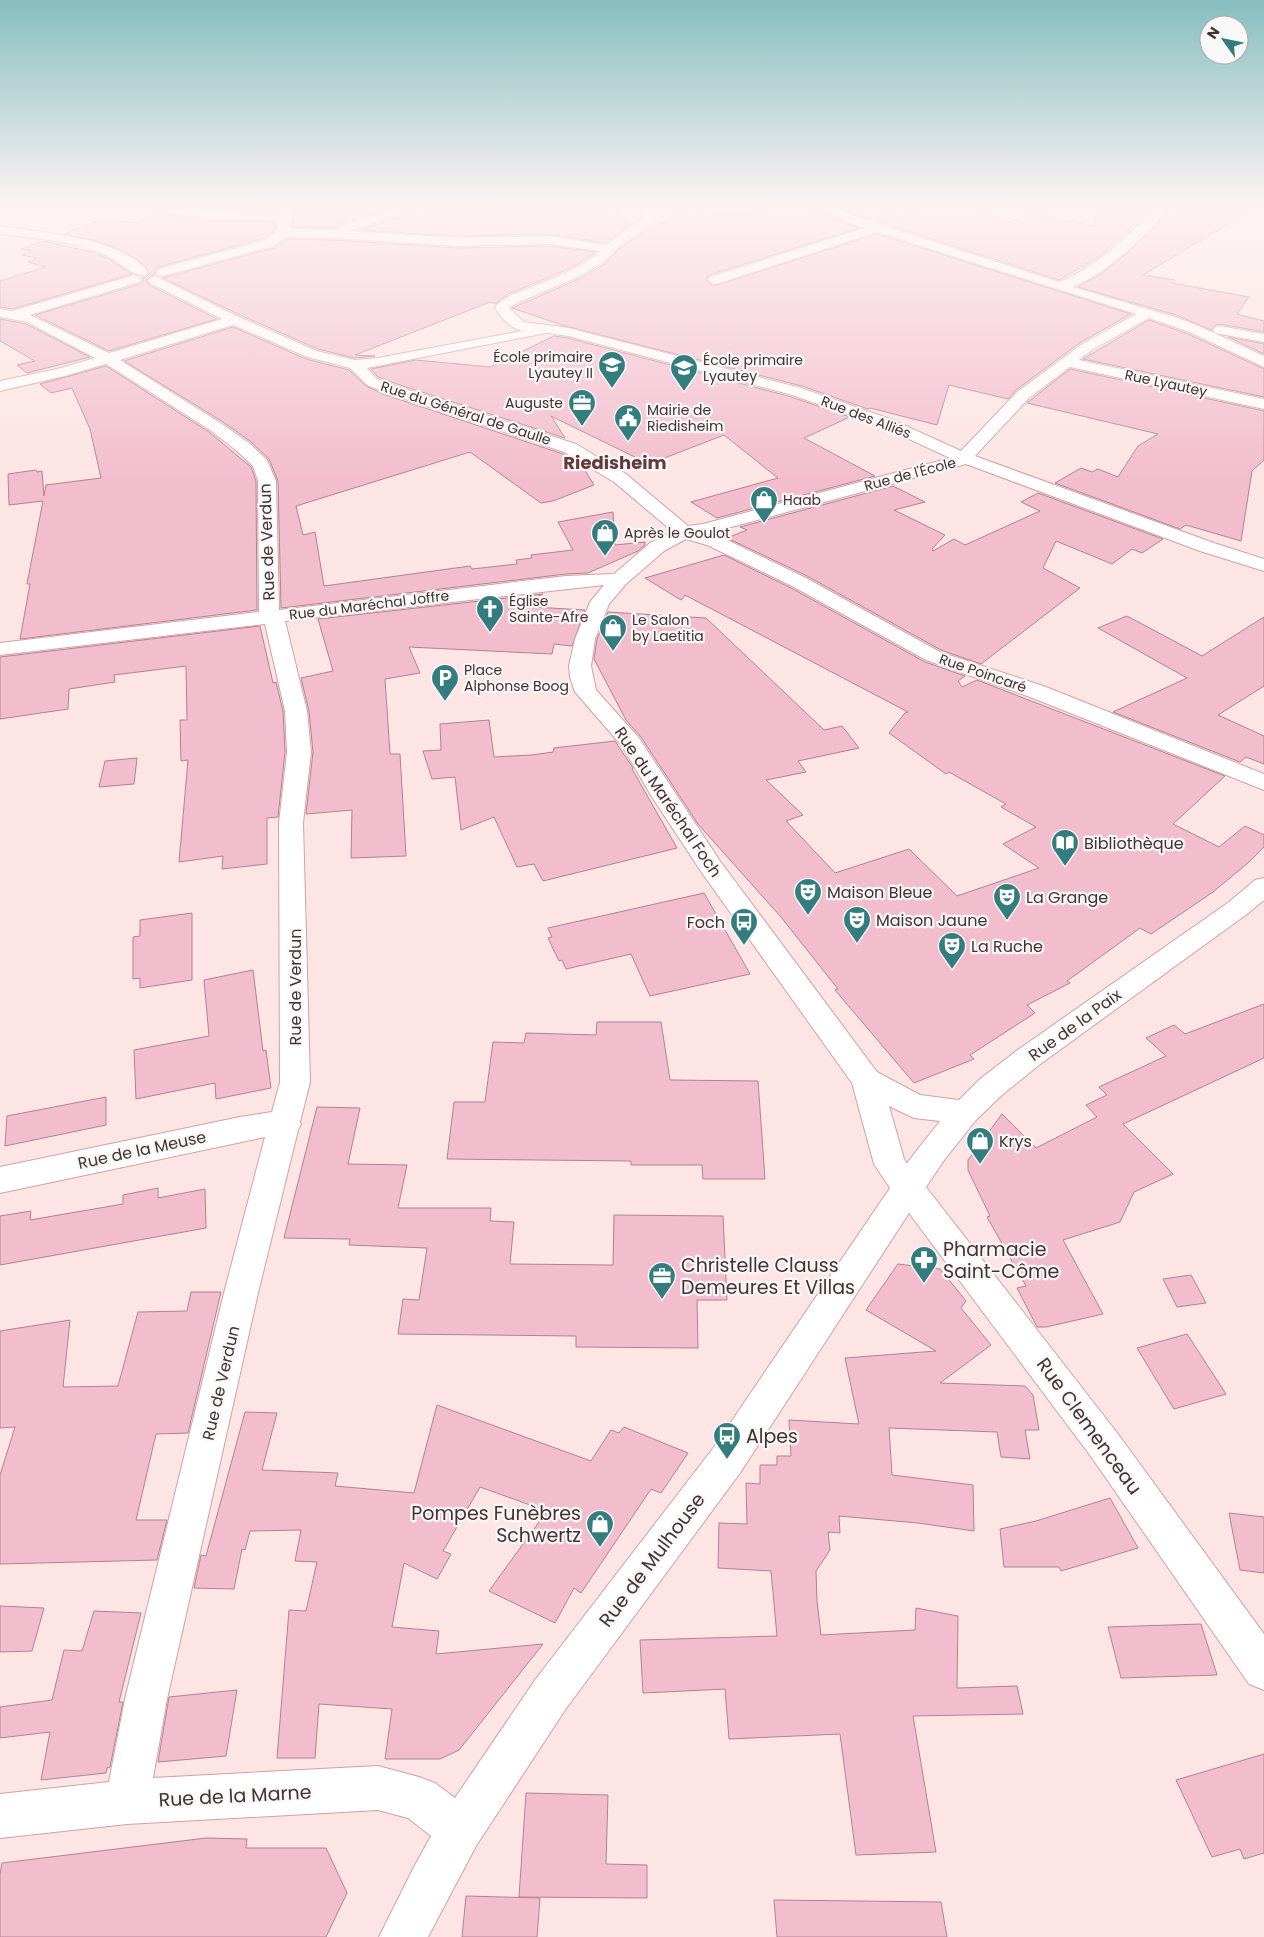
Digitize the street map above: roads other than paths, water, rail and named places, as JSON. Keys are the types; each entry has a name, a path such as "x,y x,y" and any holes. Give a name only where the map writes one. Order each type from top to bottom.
{"street":[{"path":"4,315 71,295"},
{"path":"192,295 234,320 312,354 355,364 386,362 518,336 544,328"},
{"path":"520,326 502,307 524,295"},
{"path":"1087,295 1194,329 1264,362"},
{"name":"Rue de l'École","path":"684,532 704,529 966,458 1023,395 1086,347 1148,314"},
{"name":"Rue de Verdun","path":"4,315 25,316 108,359 216,427 243,447 261,464 268,481 269,612 273,618 296,711 299,752 292,823 295,1082 286,1124 241,1293 146,1699 128,1802"},
{"path":"0,386 60,374 138,348 234,320"},
{"path":"355,364 364,358 500,332 520,326"},
{"name":"Rue des Alliés","path":"520,326 569,332 810,395 887,424 966,458 1207,547 1264,565"},
{"path":"1194,329 1226,331 1264,338"},
{"name":"Rue Lyautey","path":"1068,362 1264,404"},
{"name":"Rue du Général de Gaulle","path":"355,364 372,382 570,448 620,478 684,532"},
{"name":"Rue du Maréchal Foch","path":"684,532 657,547 619,580 600,602 586,639 580,666 586,692 631,743 664,797 711,867 866,1080 890,1164 909,1187"},
{"name":"Rue Poincaré","path":"684,532 714,540 799,582 933,656 1038,692 1264,783"},
{"name":"Rue du Maréchal Joffre","path":"0,648 273,618 376,603 602,578 619,580"},
{"name":"Rue de la Paix","path":"909,1187 934,1150 964,1112 991,1087 1238,908 1264,886"},
{"name":"Rue du Maréchal Foch","path":"866,1080 914,1106 964,1112"},
{"name":"Rue de la Meuse","path":"0,1180 240,1129 272,1124 286,1124"},
{"name":"Rue Clemenceau","path":"909,1187 1105,1446 1264,1670"},
{"name":"Rue de Mulhouse","path":"403,1937 430,1883 460,1830 550,1696 727,1460 909,1187"},
{"name":"Rue de la Marne","path":"0,1816 128,1802 378,1788 419,1799 460,1830"}],"place":[{"name":"École primaire Lyautey II","path":"612,389"},
{"name":"École primaire Lyautey","path":"684,392"},
{"name":"Auguste","path":"582,427"},
{"name":"Mairie de Riedisheim","path":"628,442"},
{"name":"Haab","path":"764,524"},
{"name":"Après le Goulot","path":"605,557"},
{"name":"Église Sainte-Afre","path":"490,633"},
{"name":"Le Salon by Laetitia","path":"613,652"},
{"name":"Place Alphonse Boog","path":"445,702"},
{"name":"Bibliothèque","path":"1065,867"},
{"name":"Maison Bleue","path":"808,916"},
{"name":"La Grange","path":"1007,921"},
{"name":"Maison Jaune","path":"857,944"},
{"name":"Foch","path":"744,946"},
{"name":"La Ruche","path":"952,970"},
{"name":"Krys","path":"980,1165"},
{"name":"Pharmacie Saint-Côme","path":"924,1284"},
{"name":"Christelle Clauss Demeures Et Villas","path":"662,1300"},
{"name":"Alpes","path":"727,1460"},
{"name":"Pompes Funèbres Schwertz","path":"600,1548"}],"district":[{"name":"Riedisheim","path":"615,462"}]}
